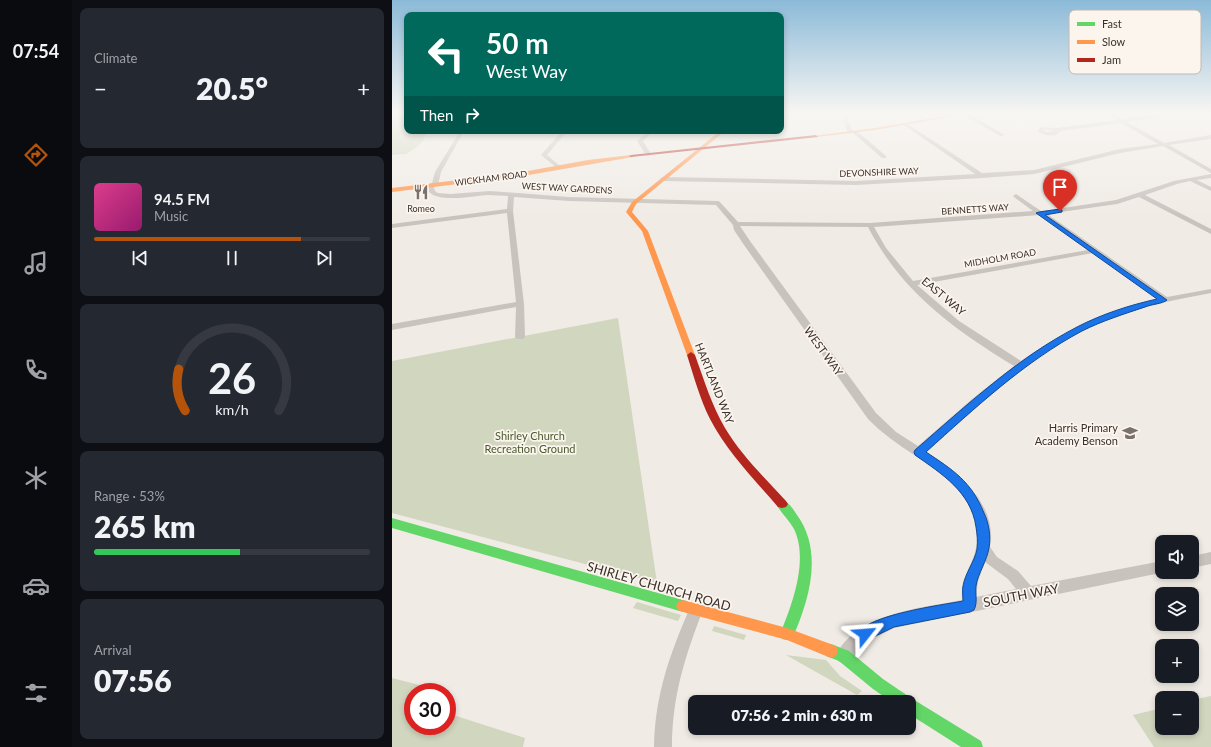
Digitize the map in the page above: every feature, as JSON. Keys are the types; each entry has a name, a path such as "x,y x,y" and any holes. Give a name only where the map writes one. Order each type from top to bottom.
{"main road":[{"name":"WICKHAM ROAD","path":"392,190 517,175 558,167 690,148"},
{"path":"637,200 703,148"},
{"path":"678,150 691,152 694,155"},
{"name":"HARTLAND WAY","path":"637,200 630,208 629,214 645,231 713,416 730,443 788,512 802,536 804,564 800,596 797,610 787,634"},
{"name":"SHIRLEY CHURCH ROAD","path":"392,523 696,610 787,634 844,656 878,684 894,695"},
{"path":"916,709 975,747"}],"street":[{"path":"433,185 438,172 452,148"},
{"path":"550,148 544,155 558,167"},
{"path":"644,148 648,154"},
{"path":"872,148 884,157"},
{"path":"941,148 982,176"},
{"name":"DEVONSHIRE WAY","path":"663,180 850,183 982,176 1042,171 1120,151 1139,148"},
{"path":"1169,148 1211,171"},
{"name":"BENNETTS WAY","path":"736,224 870,225 1039,213 1098,206 1140,195 1189,179 1211,176"},
{"path":"1189,179 1211,189"},
{"name":"WEST WAY GARDENS","path":"433,185 432,192 440,196 485,193 637,200"},
{"path":"511,195 510,210 520,304 520,337"},
{"path":"1140,195 1211,232"},
{"path":"1016,196 1164,300"},
{"name":"WEST WAY","path":"637,200 716,202 719,204 730,219 736,224 739,232 863,405 889,432 953,476 972,498 983,529 983,549 969,586 970,606"},
{"path":"392,226 510,210"},
{"name":"EAST WAY","path":"870,225 890,260 911,284 960,326 1022,366"},
{"name":"MIDHOLM ROAD","path":"911,284 1093,251"},
{"path":"919,452 978,400 1022,366 1081,328 1120,312 1164,300 1211,291"},
{"path":"392,327 520,304"},
{"path":"983,549 992,561 1013,576 1028,593"},
{"path":"1199,561 1211,558"},
{"name":"SOUTH WAY","path":"844,656 865,634 882,625 1028,593 1155,568"},
{"path":"663,747 665,700 676,660 696,610"}],"green space":[{"path":"392,148 415,148 406,154 392,155"},
{"name":"Shirley Church Recreation Ground","path":"618,318 657,583 392,513 392,361"},
{"path":"637,602 681,615 678,621 633,608"},
{"path":"714,626 746,635 744,640 712,631"},
{"path":"786,655 826,660 840,676 862,691 857,695"},
{"path":"392,678 412,683 404,683 404,735 456,735 456,716 525,738 523,747 392,747"},
{"path":"1211,696 1211,747 1154,747 1133,715 1155,710 1155,735 1199,735 1199,699"}],"traffic: fast":[{"path":"782,504 793,518 802,535 806,560 800,599 787,634"},
{"path":"392,523 683,606"},
{"path":"831,651 844,656 878,684 894,695"},
{"path":"916,709 975,747"}],"traffic: slow":[{"path":"691,355 645,231 629,212 634,203 702,148"},
{"path":"392,190 517,175 631,156"},
{"path":"683,606 787,634 831,651"}],"traffic: jam":[{"path":"631,156 706,148"},
{"path":"691,355 708,404 722,431 737,453 782,504"}],"place":[{"name":"Romeo","path":"421,192"},
{"name":"Harris Primary Academy Benson","path":"1130,433"}],"route":[{"path":"865,634 875,628 894,621 970,606 968,593 969,586 983,549 984,538 981,520 972,498 961,483 919,452 978,400 1041,352 1081,328 1104,318 1144,304 1164,300 1039,213 1060,211"}]}
